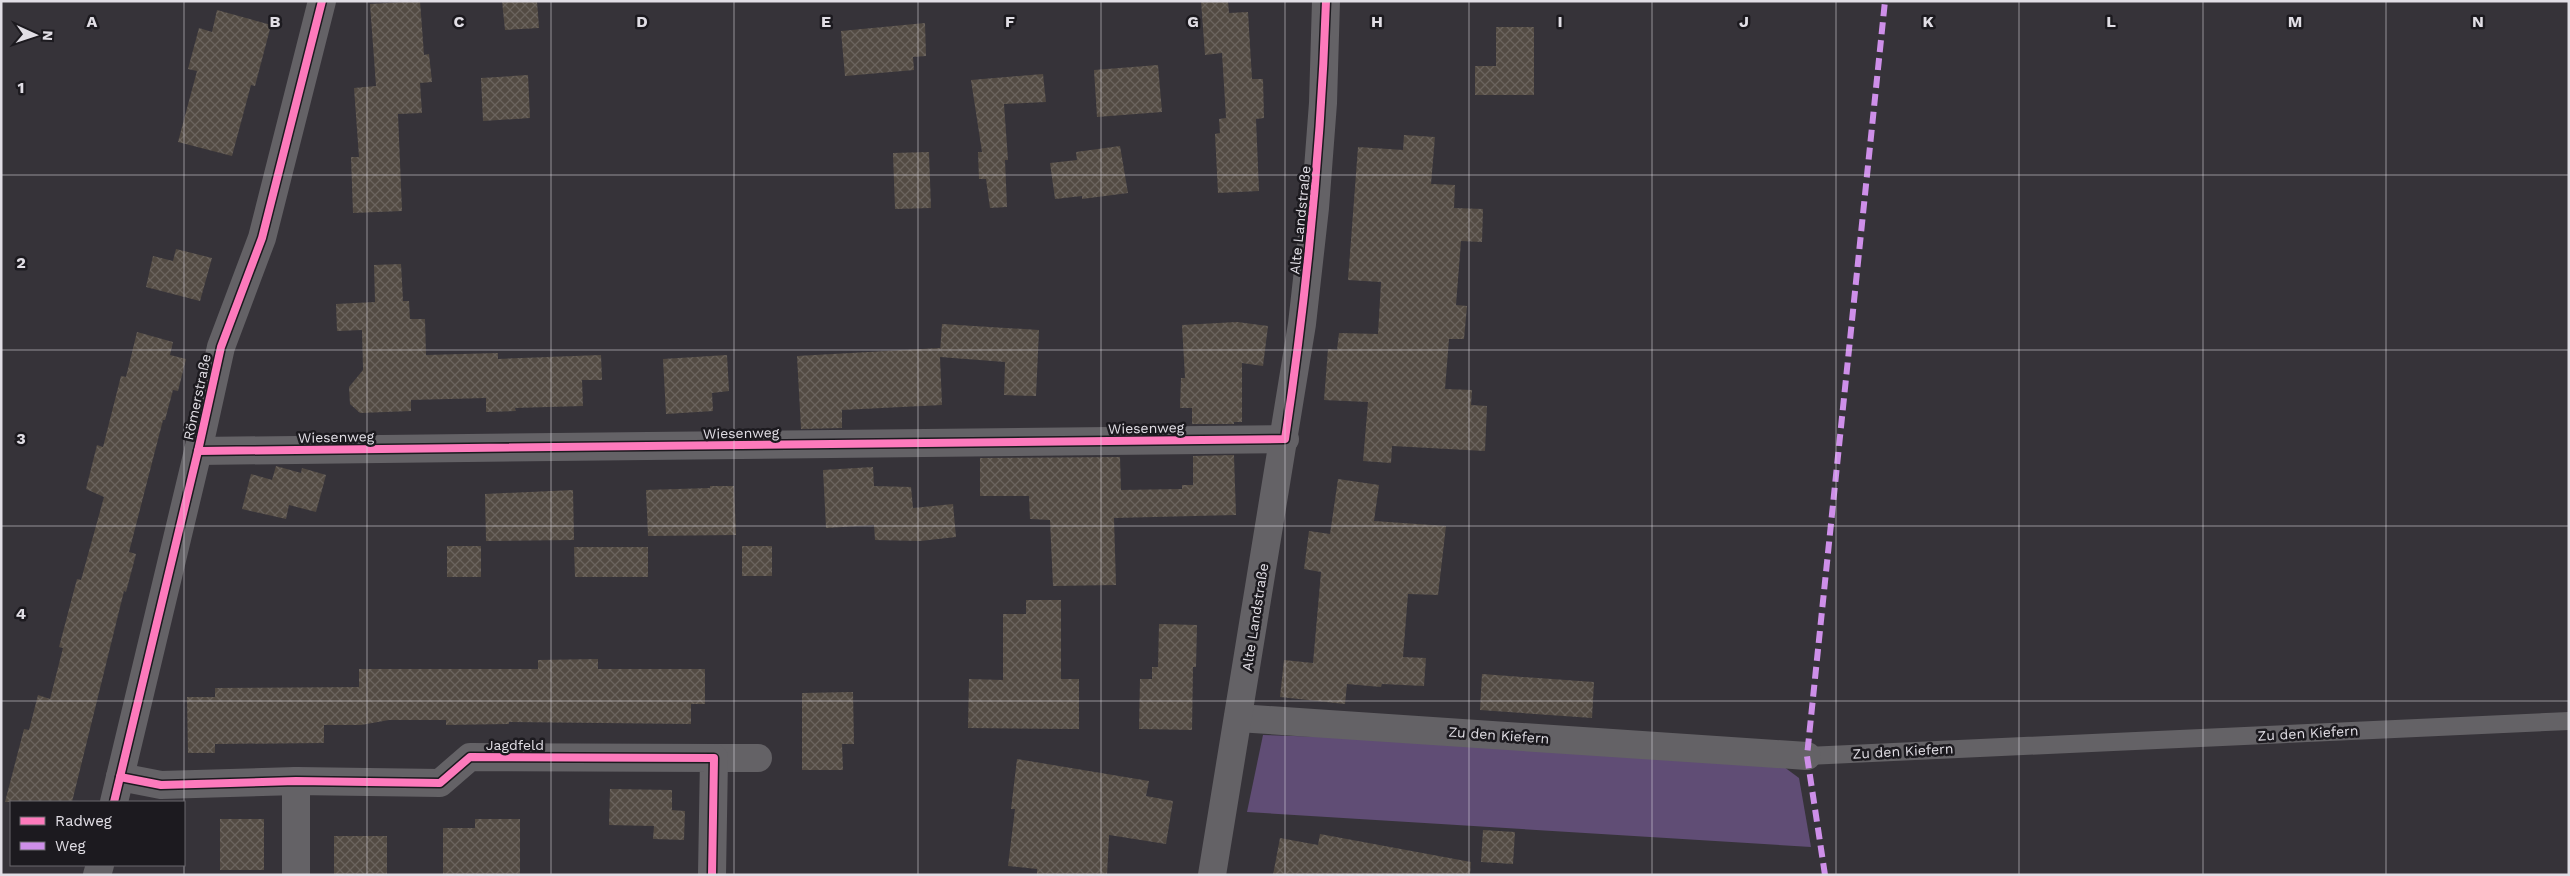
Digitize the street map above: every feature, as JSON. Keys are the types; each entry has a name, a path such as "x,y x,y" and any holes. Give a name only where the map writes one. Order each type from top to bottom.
{"street":[{"name":"Römerstraße","path":"117,790 221,347 262,238 322,1"},
{"name":"Alte Landstraße","path":"1212,875 1285,439 1302,324 1315,208 1323,103 1326,1"},
{"name":"Wiesenweg","path":"198,451 1285,439"},
{"name":"Zu den Kiefern","path":"1238,718 1807,756"},
{"name":"Jagdfeld","path":"117,790 161,785 296,781 440,783 470,757 758,758"},
{"path":"712,875 714,758"},
{"path":"296,781 296,875"}],"lane":[{"name":"Zu den Kiefern","path":"1807,756 2569,721"}],"shaded area":[{"path":"1263,735 1452,741 1780,764 1799,778 1811,847 1247,812"}],"building":[{"path":"420,1 424,55 429,54 432,82 420,83 422,113 398,114 402,211 353,213 351,157 359,157 354,88 376,86 370,4"},
{"path":"502,1 537,1 539,28 505,30"},
{"path":"1201,1 1228,1 1229,13 1248,12 1252,79 1263,79 1264,118 1256,119 1259,191 1218,193 1215,134 1220,133 1219,119 1226,118 1222,53 1205,55"},
{"path":"217,10 271,25 255,86 251,85 232,156 178,142 197,71 188,69 199,28 212,32"},
{"path":"925,23 926,56 913,57 914,70 845,76 841,31"},
{"path":"1496,27 1534,27 1534,95 1475,95 1475,66 1496,66"},
{"path":"1158,65 1162,112 1097,117 1094,70"},
{"path":"1043,74 1046,102 1004,104 1008,160 1005,160 1007,207 990,208 986,179 979,179 978,152 982,152 971,80"},
{"path":"528,75 530,118 483,121 481,78"},
{"path":"1404,135 1435,137 1431,184 1455,185 1454,208 1483,209 1482,242 1461,241 1456,305 1467,306 1464,339 1449,339 1445,389 1472,390 1471,405 1487,406 1485,451 1392,446 1391,463 1363,461 1368,402 1324,400 1328,349 1337,350 1339,333 1378,334 1381,282 1348,280 1358,147 1403,150"},
{"path":"1120,146 1128,193 1082,199 1082,196 1055,199 1050,163 1077,160 1076,152"},
{"path":"929,152 931,208 895,209 893,153"},
{"path":"176,249 212,258 200,301 146,287 153,256 173,261"},
{"path":"401,264 403,301 409,301 410,319 425,319 426,355 498,353 498,359 601,355 602,380 582,380 583,406 515,408 516,411 486,412 486,398 411,400 411,411 360,413 350,404 349,387 363,370 362,330 337,331 336,304 375,302 374,265"},
{"path":"1237,322 1268,326 1263,366 1242,363 1242,422 1234,422 1234,424 1192,424 1192,408 1180,408 1181,378 1185,378 1182,325"},
{"path":"942,324 1039,330 1036,396 1004,395 1005,362 940,357 942,405 842,410 842,428 801,429 797,356 940,348 940,352"},
{"path":"137,332 173,342 170,355 186,359 178,391 173,390 165,420 163,420 129,552 136,554 126,592 124,591 72,801 5,802 24,729 29,730 38,695 50,699 63,648 59,647 77,579 81,580 104,497 86,489 97,445 103,447 121,376 126,377"},
{"path":"727,355 729,391 712,393 713,411 666,414 663,359"},
{"path":"1234,455 1236,515 1114,518 1116,585 1053,586 1050,520 1030,519 1029,496 980,496 980,458 1120,457 1121,490 1182,489 1182,485 1193,485 1193,456"},
{"path":"276,466 301,473 302,468 326,475 316,512 289,505 286,519 242,509 251,474 272,480"},
{"path":"873,467 874,486 911,487 913,508 953,504 956,537 920,541 875,540 874,525 826,528 823,470"},
{"path":"1338,479 1379,485 1374,521 1446,526 1438,595 1408,594 1403,657 1426,658 1424,686 1382,684 1381,687 1347,684 1345,704 1280,697 1284,660 1313,663 1321,572 1304,569 1309,531 1330,534"},
{"path":"710,486 734,486 736,535 648,536 646,490 710,488"},
{"path":"573,490 574,540 486,541 485,494"},
{"path":"447,546 481,546 481,577 447,577"},
{"path":"742,546 772,546 772,576 742,576"},
{"path":"574,547 648,547 648,577 575,577"},
{"path":"1026,600 1061,600 1061,679 1079,679 1079,729 968,728 969,679 1003,680 1003,614 1026,614"},
{"path":"1159,624 1197,625 1196,667 1193,667 1192,730 1139,729 1140,679 1152,679 1152,667 1158,667"},
{"path":"598,659 598,669 705,669 705,704 691,704 691,724 509,722 509,724 446,725 446,720 389,720 361,725 324,725 324,743 215,744 215,753 188,753 187,697 215,697 215,688 359,687 359,669 538,669 538,660"},
{"path":"1482,674 1594,682 1592,718 1480,710"},
{"path":"853,692 854,744 842,744 843,770 802,770 802,693"},
{"path":"1017,759 1149,781 1146,796 1173,801 1166,844 1109,835 1107,875 1037,875 1037,869 1008,866 1015,809 1011,809"},
{"path":"610,789 672,790 672,810 685,811 684,840 653,839 654,826 609,825"},
{"path":"220,819 264,819 264,870 220,870"},
{"path":"475,819 520,819 520,875 443,875 443,828 475,828"},
{"path":"1483,830 1515,832 1513,864 1481,862"},
{"path":"1320,834 1471,862 1470,875 1273,875 1280,838 1318,845"},
{"path":"334,836 387,836 387,875 334,875"}],"marked path":[{"path":"1825,875 1807,756 1885,1"}],"cycle path":[{"path":"114,801 221,347 262,238 322,1"},
{"path":"198,451 1285,439 1312,221 1321,112 1326,1"},
{"path":"120,777 161,785 296,781 440,783 470,757 714,758 712,875"}]}
